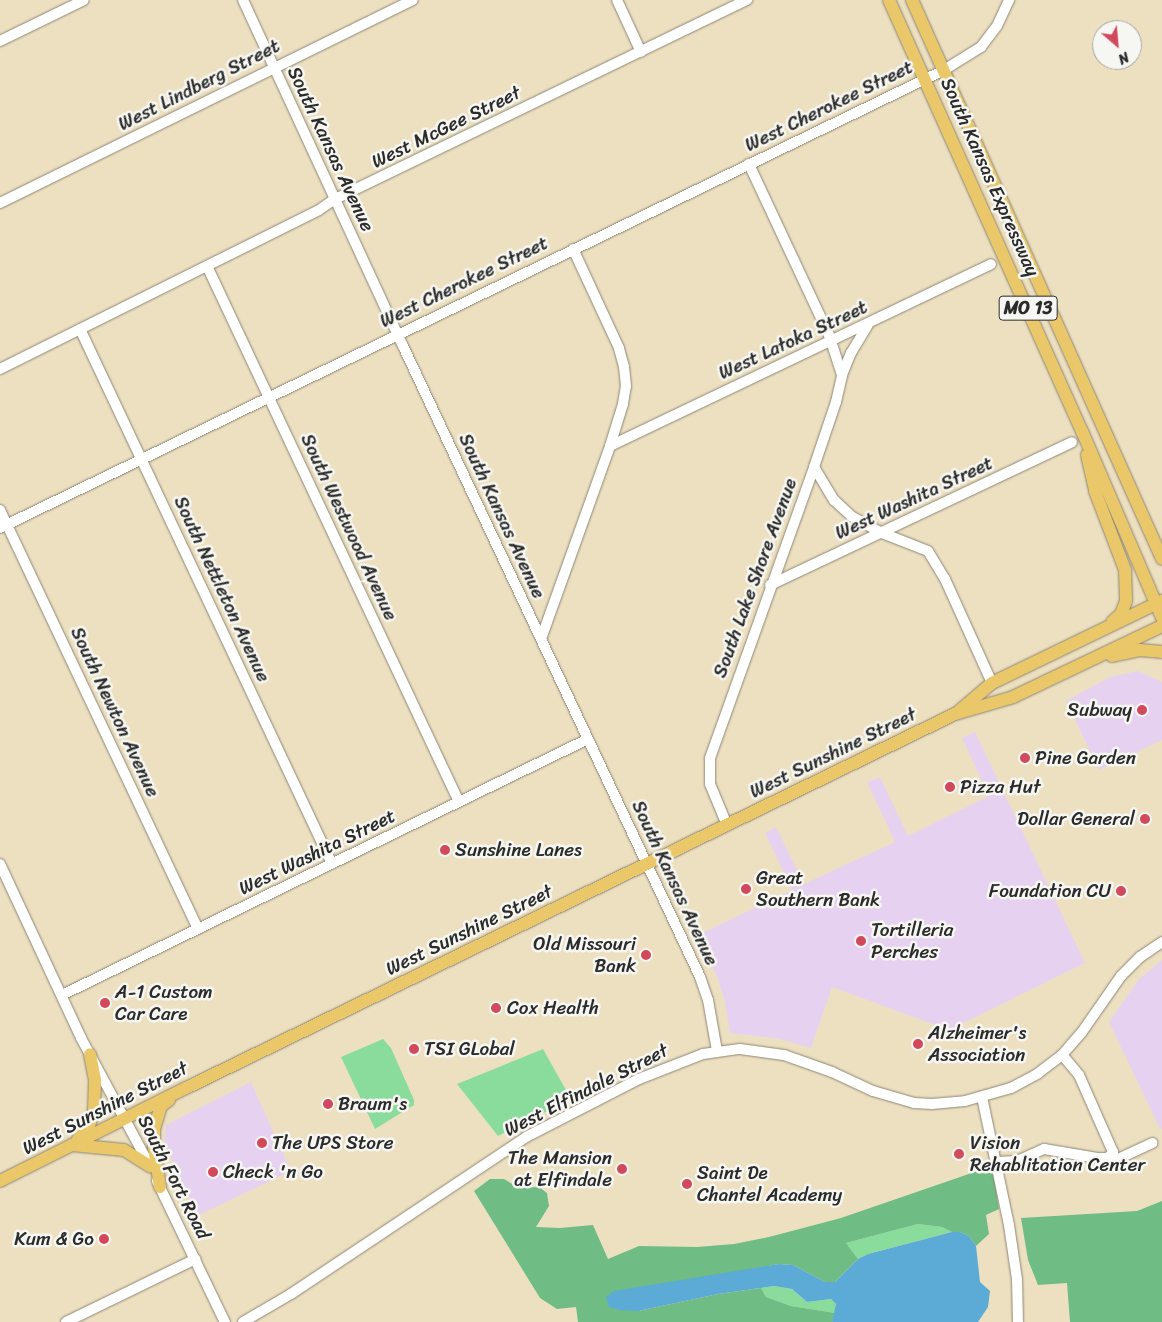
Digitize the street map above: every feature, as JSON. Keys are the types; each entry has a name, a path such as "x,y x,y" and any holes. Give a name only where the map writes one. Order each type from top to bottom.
{"main road":[{"name":"South Kansas Expressway","path":"889,0 1159,603 1162,618"},
{"name":"South Kansas Expressway","path":"912,0 1161,555"},
{"path":"1082,430 1095,491 1121,555 1127,583 1128,594 1124,608 1116,619 1105,627"},
{"name":"West Sunshine Street","path":"955,714 992,683 1105,627 1159,603"},
{"name":"West Sunshine Street","path":"1,1178 72,1146 186,1088 955,714 1013,697 1162,626"},
{"path":"1013,697 1123,653 1140,650 1162,652"},
{"path":"72,1146 88,1129 94,1110 95,1080 90,1054"},
{"path":"160,1187 154,1147 155,1122 161,1106 186,1088"},
{"path":"72,1146 124,1150 150,1166"}],"street":[{"path":"0,41 84,0"},
{"name":"South Kansas Avenue","path":"243,0 705,990 711,1011 717,1051"},
{"name":"West Lindberg Street","path":"0,203 413,0"},
{"path":"617,0 641,52"},
{"name":"West McGee Street","path":"0,369 319,210 335,199 747,0"},
{"name":"West Cherokee Street","path":"3,526 944,70 982,47 997,26 1009,0"},
{"path":"749,164 829,335 842,375"},
{"path":"541,639 610,446 623,404 626,386 624,367 616,339 573,249"},
{"name":"West Latoka Street","path":"610,446 991,264"},
{"name":"South Westwood Avenue","path":"207,266 459,802"},
{"name":"South Lake Shore Avenue","path":"727,825 710,784 710,758 770,585 814,467 836,402 842,375 851,352 870,323"},
{"name":"South Nettleton Avenue","path":"80,328 332,864"},
{"name":"West Washita Street","path":"770,585 1072,442"},
{"path":"814,467 840,506 857,520 882,533 928,551 945,580 992,683"},
{"name":"South Newton Avenue","path":"0,510 3,526 198,929"},
{"name":"West Washita Street","path":"62,995 588,739"},
{"name":"South Fort Road","path":"0,864 90,1054 150,1166 225,1322"},
{"name":"West Elfindale Street","path":"243,1322 291,1294 526,1137 664,1068 717,1051 756,1050 784,1055 815,1065 879,1093 914,1103 947,1103 982,1097 1024,1082 1062,1055 1082,1032 1113,986 1130,966 1162,942"},
{"path":"1062,1055 1079,1076 1097,1112 1113,1152 1108,1158"},
{"path":"982,1097 1013,1248 1018,1322"},
{"path":"996,1162 1017,1161 1044,1149 1118,1159 1153,1143"},
{"path":"66,1322 196,1259"}],"shaded area":[{"path":"1138,671 1162,682 1162,740 1099,770 1066,701 1110,677"},
{"path":"975,732 1085,963 949,1030 832,987 811,1048 780,1039 730,1033 725,1001 716,974 696,936 792,890 765,833 776,827 804,884 895,842 867,782 880,777 908,836 989,796 962,738"},
{"path":"1162,960 1162,1129 1160,1129 1109,1022 1139,979"},
{"path":"251,1082 291,1171 197,1216 164,1143 166,1125"}],"green space":[{"path":"383,1039 391,1048 414,1100 414,1105 375,1129 341,1057"},
{"path":"543,1049 571,1099 498,1136 457,1084"},
{"path":"992,1166 999,1209 986,1215 989,1234 976,1246 969,1236 960,1232 952,1232 942,1227 918,1224 846,1243 858,1259 835,1282 825,1282 793,1265 779,1264 753,1269 638,1311 718,1294 761,1288 766,1297 791,1306 835,1313 832,1322 578,1322 576,1307 557,1309 540,1298 474,1191 490,1179 504,1179 519,1188 539,1187 547,1193 549,1206 536,1227 560,1228 593,1225 608,1259 639,1246 697,1247 734,1244 769,1237 841,1218"},
{"path":"1162,1201 1162,1322 1070,1322 1067,1283 1038,1285 1028,1260 1021,1218 1137,1211"},
{"path":"918,1224 942,1227 952,1232 868,1254 858,1259 846,1243"},
{"path":"774,1286 792,1289 807,1302 831,1299 836,1304 835,1313 791,1306 766,1297 761,1288"}],"water":[{"path":"952,1232 960,1232 969,1236 976,1246 980,1282 990,1291 988,1307 978,1322 832,1322 836,1304 831,1299 807,1302 792,1289 774,1286 718,1294 638,1311 609,1307 606,1297 614,1291 779,1264 793,1265 825,1282 835,1282 858,1259 868,1254"}],"place":[{"name":"Subway","path":"1142,710"},
{"name":"Pine Garden","path":"1025,758"},
{"name":"Pizza Hut","path":"950,787"},
{"name":"Dollar General","path":"1145,819"},
{"name":"Sunshine Lanes","path":"445,850"},
{"name":"Great Southern Bank","path":"746,889"},
{"name":"Foundation CU","path":"1121,891"},
{"name":"Tortilleria Perches","path":"861,941"},
{"name":"Old Missouri Bank","path":"646,955"},
{"name":"A-1 Custom Car Care","path":"105,1003"},
{"name":"Cox Health","path":"496,1008"},
{"name":"Alzheimer's Association","path":"918,1044"},
{"name":"TSI GLobal","path":"414,1049"},
{"name":"Braum's","path":"328,1104"},
{"name":"The UPS Store","path":"262,1143"},
{"name":"Vision Rehablitation Center","path":"959,1154"},
{"name":"The Mansion at Elfindale","path":"622,1169"},
{"name":"Check 'n Go","path":"213,1172"},
{"name":"Saint De Chantel Academy","path":"687,1184"},
{"name":"Kum & Go","path":"104,1239"}]}
